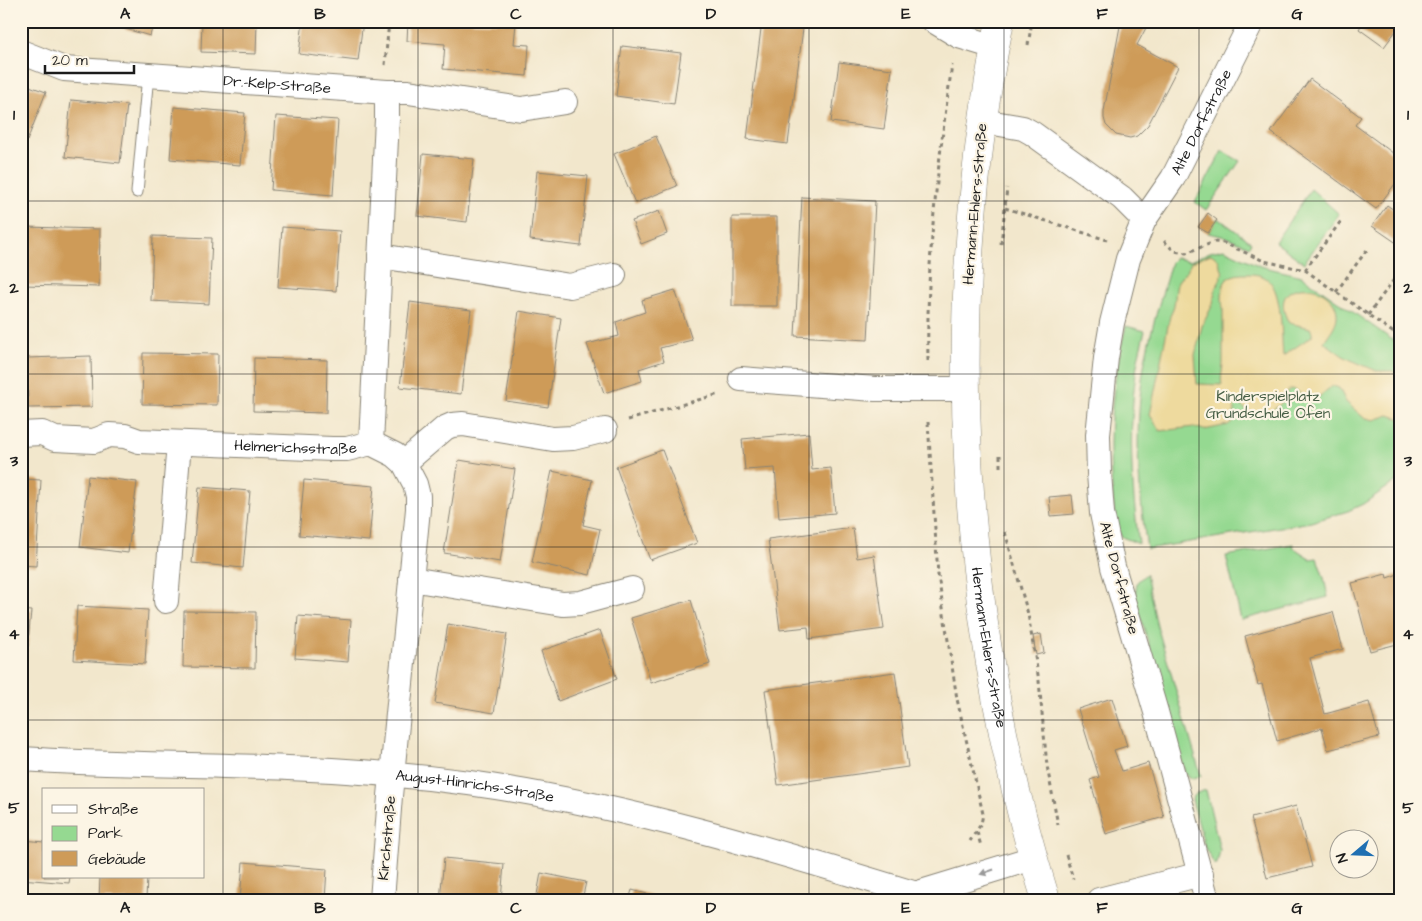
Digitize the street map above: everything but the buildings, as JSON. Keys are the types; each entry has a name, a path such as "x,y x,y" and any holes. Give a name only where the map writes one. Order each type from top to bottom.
{"street":[{"path":"934,21 959,36 998,34"},
{"name":"Alte Dorfstraße","path":"1207,900 1156,712 1113,567 1101,505 1098,435 1106,358 1112,323 1128,259 1144,220 1173,178 1252,21"},
{"name":"Hermann-Ehlers-Straße","path":"998,34 982,121 972,204 964,337 971,488 984,622 1002,727 1033,858 1046,900"},
{"name":"Dr.-Kelp-Straße","path":"21,52 64,69 408,92 521,109 564,102"},
{"path":"371,443 387,92"},
{"path":"982,121 1023,128 1032,133 1122,198 1144,220"},
{"path":"380,256 570,286 614,275"},
{"path":"741,379 874,389 966,389"},
{"path":"404,463 444,428 452,425 462,424 554,439 573,438 605,430"},
{"name":"Helmerichsstraße","path":"21,434 42,434 55,439 94,441 109,435 125,436 139,441 340,449 348,449 371,443 395,455 404,463 415,484 418,496 393,775"},
{"path":"166,601 179,443"},
{"path":"411,579 563,604 580,603 632,589"},
{"name":"August-Hinrichs-Straße","path":"21,759 289,768 393,775 471,784 526,793 667,822 776,851 926,897 1033,858"},
{"name":"Kirchstraße","path":"382,900 393,775"},
{"path":"1099,900 1201,874"}],"lane":[{"path":"138,192 148,75"}],"path":[{"path":"387,92 384,76 389,21"},
{"path":"928,361 927,324 930,259 943,130 952,65"},
{"path":"1001,247 1008,179"},
{"path":"1005,208 1114,242 1144,220 1174,251 1189,253 1207,244 1214,242 1224,243 1264,261 1305,270 1400,337"},
{"path":"1305,270 1341,222"},
{"path":"1336,292 1369,247"},
{"path":"1368,314 1401,270"},
{"path":"605,430 617,423 721,394 732,389 741,379"},
{"path":"928,422 938,575 957,699 983,814 977,832 970,842"},
{"path":"999,445 1001,475"},
{"path":"1004,524 1028,614 1039,681 1048,774 1058,826"},
{"path":"1065,852 1073,879"}],"green space":[{"path":"1222,151 1240,161 1206,210 1195,202"},
{"path":"1311,189 1339,214 1304,263 1275,242"},
{"path":"1218,218 1251,242 1249,246 1226,237 1208,233"},
{"name":"Kinderspielplatz Grundschule Ofen","path":"1224,249 1260,266 1302,276 1401,346 1401,478 1363,504 1348,511 1311,522 1147,549 1139,480 1138,435 1144,366 1153,327 1171,262 1175,258 1190,261 1210,252"},
{"path":"1126,326 1145,331 1137,365 1132,410 1132,477 1139,544 1122,537 1118,531 1111,475 1110,432 1114,389"},
{"path":"1293,544 1294,548 1311,559 1317,558 1328,597 1241,620 1226,556"},
{"path":"1146,574 1156,622 1201,776 1193,779 1185,774 1135,596 1137,582"},
{"path":"1206,790 1220,850 1217,864 1214,864 1205,848 1192,799 1197,793"}],"sand":[{"path":"1211,254 1218,259 1223,273 1215,290 1213,304 1202,326 1195,355 1197,384 1222,385 1222,295 1225,282 1231,276 1257,275 1267,279 1276,293 1279,303 1283,356 1312,336 1310,328 1289,323 1283,307 1285,296 1293,290 1304,288 1316,290 1327,295 1334,304 1337,317 1334,327 1324,342 1351,360 1377,371 1393,371 1401,378 1401,419 1389,415 1374,420 1363,417 1346,402 1339,388 1333,386 1320,396 1313,398 1290,389 1281,404 1262,414 1252,413 1235,401 1233,421 1228,425 1204,430 1194,427 1160,431 1150,415 1170,316 1174,307 1177,285 1191,262"}]}
